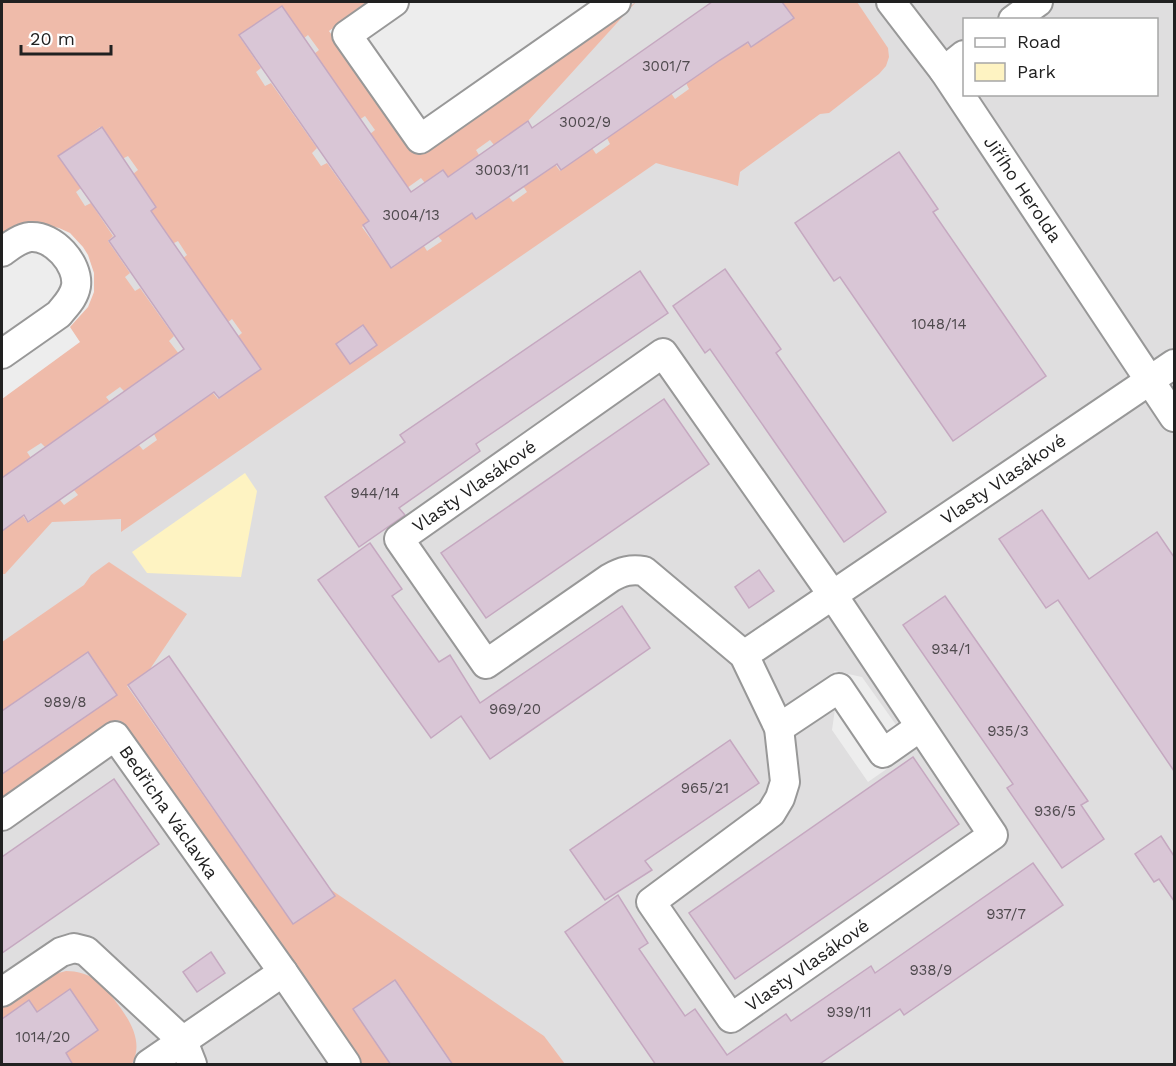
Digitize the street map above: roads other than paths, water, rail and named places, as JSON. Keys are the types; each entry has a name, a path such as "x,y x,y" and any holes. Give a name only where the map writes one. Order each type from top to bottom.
{"street":[{"path":"394,2 347,35 420,140 616,2"},
{"name":"Jiřího Herolda","path":"891,2 954,63 963,78"},
{"path":"1016,18 1038,2"},
{"name":"Jiřího Herolda","path":"974,96 1174,417"},
{"path":"2,252 26,238 38,237 50,243 65,256 76,277 76,287 59,314 2,354"},
{"name":"Vlasty Vlasákové","path":"663,353 832,594 993,835 731,1018 651,902 771,813 780,798 785,782 779,728 744,655 644,572 635,570 618,573 486,664 399,538 663,353"},
{"name":"Vlasty Vlasákové","path":"744,655 1174,363"},
{"path":"779,728 838,687 883,753 920,727"},
{"name":"Bedřicha Václavka","path":"2,816 115,736 283,972 346,1065"},
{"path":"2,992 61,952 74,948 86,951 188,1053"},
{"path":"149,1065 188,1053 283,972"}]}
